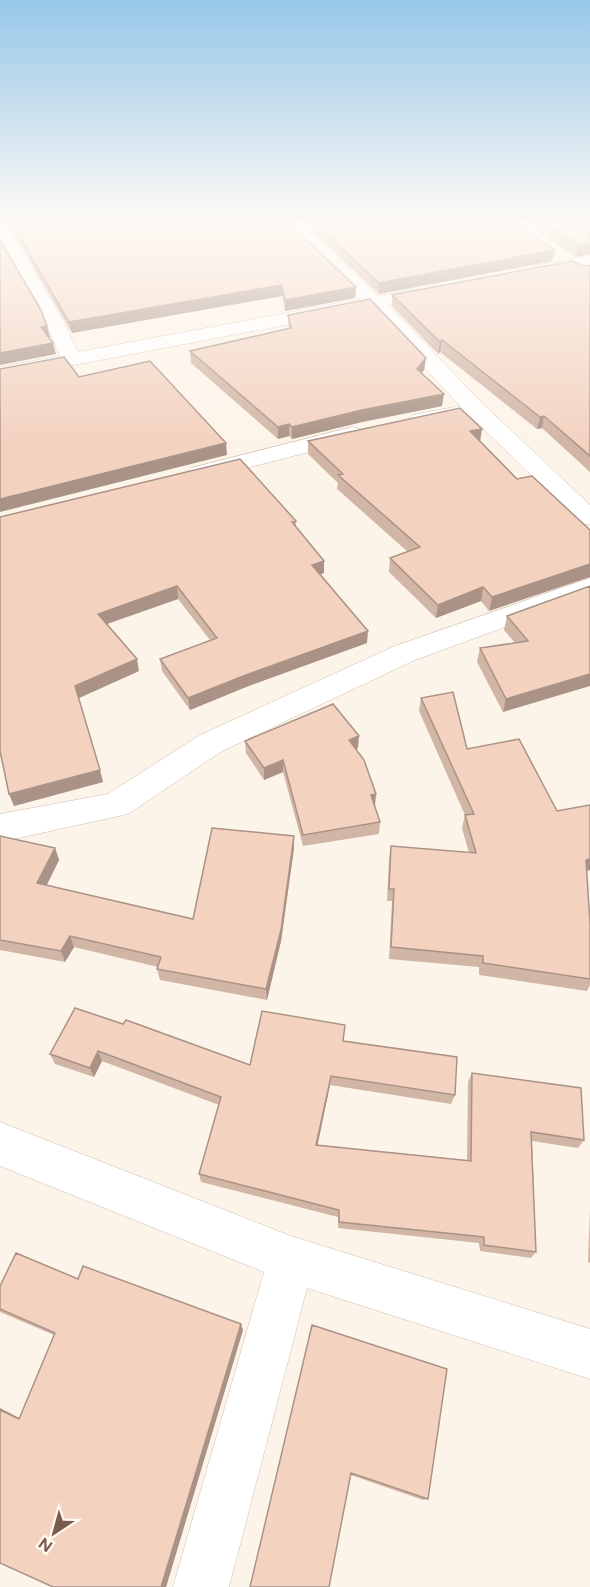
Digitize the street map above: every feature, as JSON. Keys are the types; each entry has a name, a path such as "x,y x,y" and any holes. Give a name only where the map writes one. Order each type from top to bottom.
{"street":[{"path":"40,296 54,320 72,360"},
{"path":"364,296 475,409 590,518"},
{"path":"0,373 379,311 427,296"},
{"path":"177,478 385,427 475,409"},
{"path":"475,409 576,497 590,512"},
{"path":"0,828 116,805 211,743 405,652 590,587"},
{"path":"0,1144 291,1259 590,1354"},
{"path":"201,1587 291,1259"}],"building":[{"path":"0,296 33,296 47,326 41,327 53,343 0,353"},
{"path":"54,296 218,296 69,322"},
{"path":"284,296 307,296 285,300"},
{"path":"393,296 590,296 590,456 544,416 540,417 442,340 440,342"},
{"path":"370,299 426,358 417,369 444,394 292,427 289,424 278,427 190,351 291,328 288,315"},
{"path":"64,357 79,377 150,361 226,443 0,499 0,369"},
{"path":"460,408 482,429 470,431 517,479 532,476 590,530 590,564 492,597 483,587 438,605 390,558 420,547 338,475 343,474 308,441"},
{"path":"240,459 296,521 292,522 324,561 312,565 368,631 188,698 160,659 217,638 177,586 98,614 137,659 75,686 100,770 9,794 0,751 0,517"},
{"path":"590,586 590,674 506,699 480,648 528,641 507,616"},
{"path":"453,692 467,749 519,739 557,811 590,805 590,859 586,860 590,923 590,979 483,963 483,956 391,947 394,889 389,889 391,846 476,853 465,815 474,814 421,698"},
{"path":"333,704 359,736 349,740 364,760 376,794 371,795 380,822 303,835 283,760 264,768 245,741"},
{"path":"212,828 294,836 281,930 266,989 157,969 161,957 70,936 61,951 0,940 0,836 55,848 37,883 193,919"},
{"path":"75,1008 123,1024 126,1020 250,1065 262,1011 345,1025 343,1041 457,1057 455,1095 331,1076 316,1145 471,1161 472,1073 581,1088 584,1140 531,1132 536,1252 484,1245 484,1237 339,1222 339,1210 199,1174 221,1097 98,1051 90,1068 50,1054"},
{"path":"16,1253 78,1279 83,1266 241,1324 161,1587 53,1587 0,1563 0,1410 19,1419 55,1333 0,1309 0,1286"},
{"path":"312,1325 447,1369 428,1499 351,1473 329,1587 250,1587"}]}
